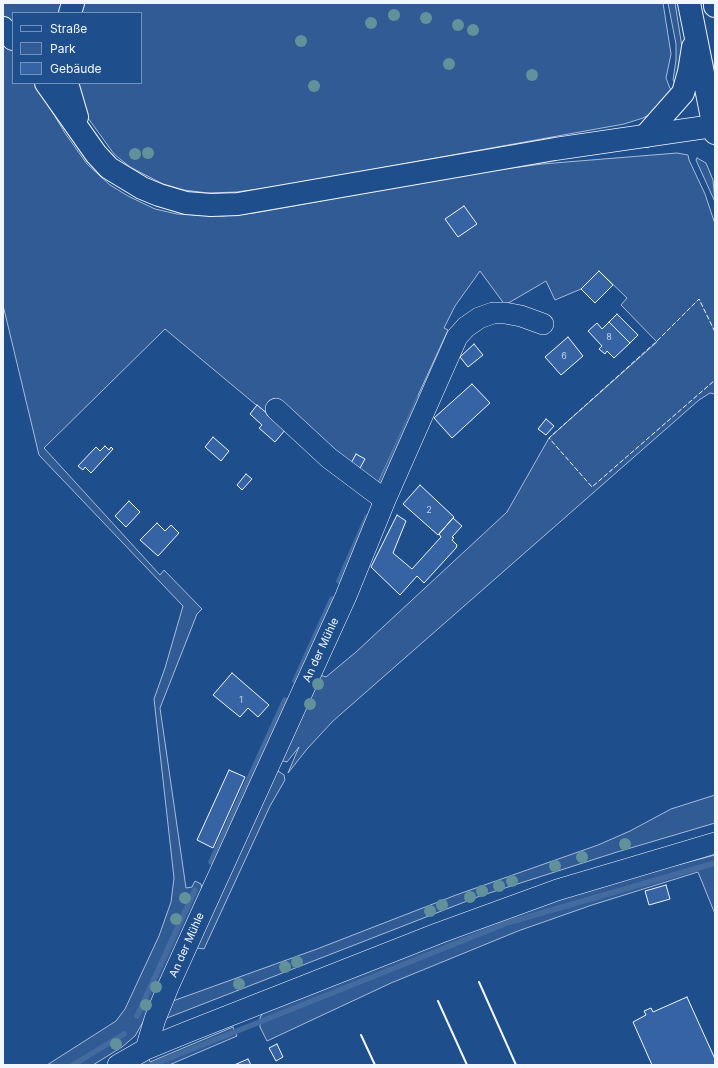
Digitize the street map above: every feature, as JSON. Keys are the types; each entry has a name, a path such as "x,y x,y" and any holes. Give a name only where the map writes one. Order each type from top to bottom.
{"main road":[{"path":"47,84 82,135 110,168 142,188 186,203 211,205 238,204 555,149 712,128 689,3"},
{"path":"3,28 12,38"},
{"path":"645,136 683,93 689,72 695,32"},
{"path":"67,84 82,135"}],"street":[{"name":"An der Mühle","path":"146,1049 155,1019 168,987 346,596 385,500 457,337 466,327 479,318 493,313 505,313 521,316 543,324"},
{"path":"276,409 329,458 385,500"},
{"path":"118,1065 146,1049 196,1028 461,925 557,890 715,843"}],"green space":[{"path":"3,3 62,3 59,12 12,12 12,25 3,16"},
{"path":"82,3 663,3 671,54 666,78 671,91 657,110 643,118 624,124 281,186 236,192 208,193 184,190 163,184 130,167 114,154 88,118 75,84 142,84 142,12 79,12"},
{"path":"668,3 675,3 682,47 683,63 676,85 673,80 676,60 676,44"},
{"path":"3,40 12,50 12,84 36,84 65,133 87,164 110,185 128,196 155,209 177,214 223,216 254,213 482,172 542,164 677,153 688,155 705,194 715,224 715,394 710,393 699,400 333,721 307,749 288,773 299,747 287,762 283,761 280,756 320,675 326,677 356,652 507,512 549,438 657,342 621,305 627,298 599,271 581,289 555,300 546,281 505,305 480,271 455,306 444,328 448,330 377,485 320,442 295,415 275,399 269,402 267,414 165,329 44,448 160,575 164,570 202,609 197,614 160,708 186,888 192,887 195,881 201,884 202,889 143,1022 135,1036 122,1047 93,1065 47,1065 116,1021 125,1009 159,936 171,902 174,878 154,699 165,668 183,606 39,455 3,305"},
{"path":"697,158 706,163 713,180 715,202 696,160"},
{"path":"278,771 284,775 285,780 270,806 204,949 197,948 194,946 274,772"},
{"path":"715,795 715,823 617,852 480,896 167,1018 170,1002 317,949 456,895 598,845 630,831 671,809"},
{"path":"715,855 715,914 698,872 592,905 518,931 391,983 267,1041 260,1027 260,1018 262,1014 267,1011 533,908 624,879"},
{"path":"233,1027 237,1036 169,1065 136,1065 149,1058 150,1062"}],"building":[{"path":"464,206 477,224 458,237 445,219"},
{"path":"599,271 613,285 595,303 581,289"},
{"path":"617,314 638,335 630,343 609,322"},
{"path":"609,322 630,343 614,358 607,351 605,354 599,349 602,346 588,331 597,323 602,329"},
{"path":"568,337 583,356 561,375 545,357"},
{"path":"474,344 483,355 468,367 460,357"},
{"path":"472,384 490,403 452,438 434,418"},
{"path":"257,405 286,429 275,442 259,428 262,425 250,414"},
{"path":"546,419 554,426 546,435 538,429"},
{"path":"213,437 229,451 221,461 205,447"},
{"path":"105,446 109,450 111,447 113,449 91,473 85,467 83,470 78,466 96,447 100,451"},
{"path":"356,454 365,459 360,468 351,463"},
{"path":"246,474 252,479 242,490 237,485"},
{"path":"420,485 454,517 438,535 403,504"},
{"path":"129,501 140,512 126,527 115,516"},
{"path":"397,515 406,521 393,553 412,569 441,537 439,534 453,518 462,526 452,537 454,538 452,540 457,545 456,548 424,583 417,576 400,595 371,567"},
{"path":"157,523 165,531 171,525 179,533 158,556 140,540"},
{"path":"232,673 269,705 258,717 248,708 240,717 213,695"},
{"path":"229,770 245,777 213,848 197,840"},
{"path":"666,885 670,899 649,905 645,891"},
{"path":"687,997 715,1059 715,1065 652,1065 633,1022 646,1015 644,1011 651,1008 653,1012"},
{"path":"277,1044 283,1057 276,1061 269,1048"},
{"path":"248,1059 251,1065 234,1065"}],"waterway":[{"path":"381,483 418,399"},
{"path":"339,581 367,517"},
{"path":"295,681 332,599"},
{"path":"211,862 285,700"},
{"path":"152,1065 507,923 715,863"},
{"path":"137,1016 195,890"},
{"path":"73,1065 124,1034"}],"fence":[{"path":"715,332 699,299 657,341 549,438 592,487 715,380"}],"wall":[{"path":"479,982 516,1065"},
{"path":"438,1001 467,1065"},
{"path":"361,1035 375,1065"}]}
